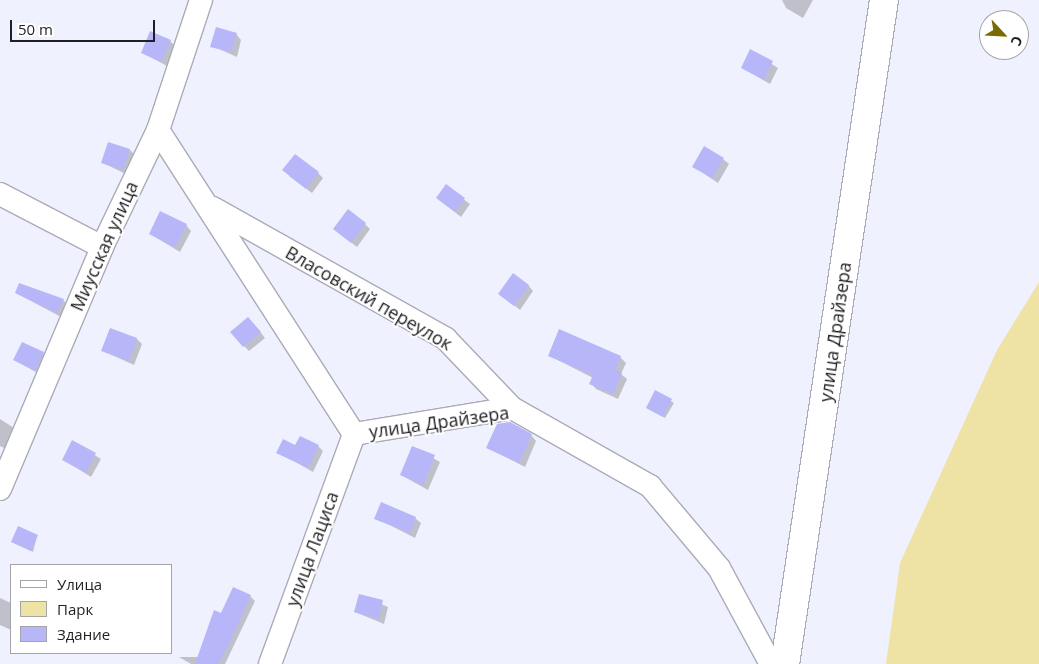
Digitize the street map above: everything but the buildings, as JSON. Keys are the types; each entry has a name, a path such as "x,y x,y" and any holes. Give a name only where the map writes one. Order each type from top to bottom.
{"street":[{"name":"Миусская улица","path":"0,489 102,247 158,130 201,0"},
{"name":"улица Драйзера","path":"785,664 884,0"},
{"name":"улица Драйзера","path":"158,130 210,207 354,434 512,408 650,486 719,568 770,664"},
{"path":"0,194 102,247"},
{"name":"Власовский переулок","path":"210,207 446,339 512,408"},
{"name":"улица Лациса","path":"270,664 354,434"}],"green space":[{"path":"1039,282 1039,664 886,664 900,563 997,350"}]}
